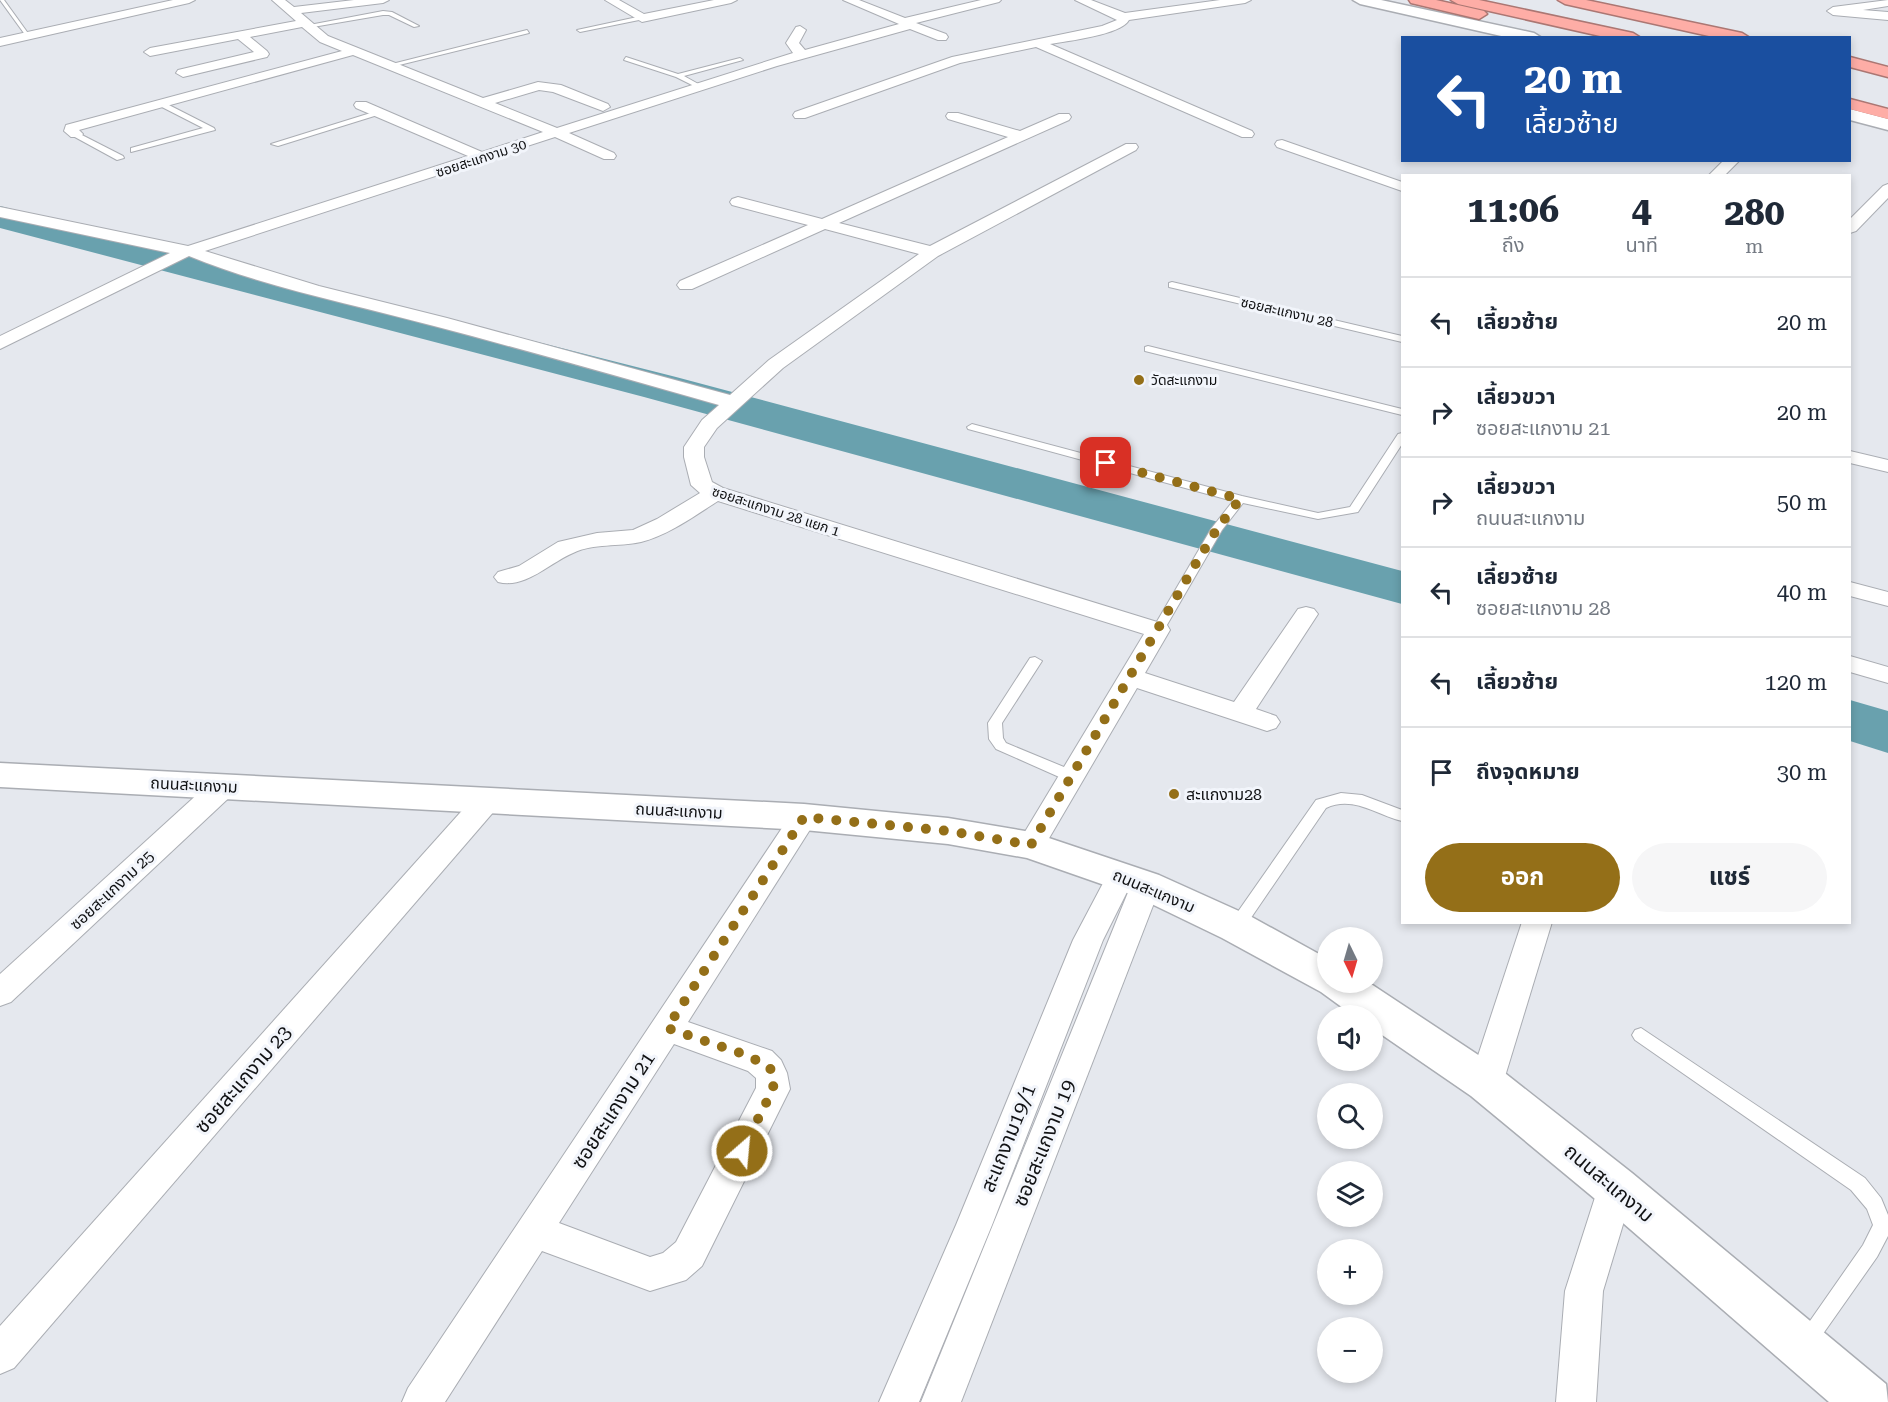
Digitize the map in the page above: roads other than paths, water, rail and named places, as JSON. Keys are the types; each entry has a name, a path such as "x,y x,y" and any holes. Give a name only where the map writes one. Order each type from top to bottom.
{"highway":[{"path":"1416,0 1571,36"},
{"path":"1458,0 1624,36"},
{"path":"1515,0 1679,36"},
{"path":"1565,0 1733,36"},
{"path":"1851,62 1888,72"},
{"path":"1851,76 1888,85"},
{"path":"1851,91 1888,101"},
{"path":"1851,104 1888,114"}],"street":[{"path":"0,42 189,0"},
{"path":"278,0 324,39 351,52 557,133 609,156"},
{"path":"292,11 383,0"},
{"path":"611,0 642,18 731,0"},
{"path":"849,0 942,37"},
{"name":"ซอยสะแกงาม 30","path":"0,343 187,252 802,54 995,0"},
{"path":"1081,0 1124,17 1245,0"},
{"path":"1360,0 1525,36"},
{"path":"1888,3 1833,11 1888,16"},
{"path":"800,115 957,60 1106,29 1122,22 1124,17"},
{"path":"150,52 306,24"},
{"path":"800,30 791,42 794,48 802,54"},
{"path":"183,73 263,54 241,35"},
{"path":"1036,43 1246,134"},
{"path":"76,134 71,131 71,128 351,52"},
{"path":"481,103 525,88 548,86 603,107"},
{"path":"361,105 482,157"},
{"path":"1851,114 1888,125"},
{"path":"953,116 1021,136"},
{"path":"686,285 1064,117"},
{"path":"1282,144 1401,187"},
{"name":"ซอยสะแกงาม 28 แยก 1","path":"1131,147 932,252 776,364 730,403 709,424 694,447 694,457 702,485 715,494 1158,630"},
{"path":"1717,174 1731,162"},
{"path":"1851,227 1888,189"},
{"path":"738,202 932,252"},
{"path":"0,212 187,252 313,290 441,322 730,403"},
{"path":"1851,457 1888,466"},
{"path":"506,577 527,571 566,547 597,540 637,536 665,524 715,494"},
{"path":"1851,589 1888,599"},
{"path":"1240,713 1306,614"},
{"path":"1031,845 1158,630"},
{"path":"1851,664 1888,675"},
{"path":"1130,677 1267,722"},
{"name":"ถนนสะแกงาม","path":"0,775 804,817 948,831 1031,845 1134,880 1236,927 1317,972"},
{"name":"ซอยสะแกงาม 25","path":"0,993 223,787"},
{"name":"ซอยสะแกงาม 23","path":"0,1355 486,802"},
{"name":"ซอยสะแกงาม 21","path":"422,1402 804,817"},
{"name":"สะแกงาม19/1","path":"899,1402 974,1225 1088,940 1134,880"},
{"name":"ซอยสะแกงาม 19","path":"941,1402 1134,880"},
{"path":"1486,1083 1536,924"},
{"name":"ถนนสะแกงาม","path":"1352,993 1486,1083 1616,1188 1868,1402"},
{"path":"534,1231 650,1274 673,1268 689,1254 773,1089 774,1078 770,1068 760,1061 667,1028"},
{"path":"1576,1402 1584,1291 1616,1188"}],"lane":[{"path":"1,0 28,35"},
{"path":"306,24 390,13 416,26"},
{"path":"580,30 642,18"},
{"path":"387,66 527,32"},
{"path":"626,59 678,76 700,87"},
{"path":"678,76 740,60"},
{"path":"134,150 213,131 161,103"},
{"path":"275,144 380,114"},
{"path":"76,134 120,158"},
{"name":"ซอยสะแกงาม 28","path":"1172,285 1401,339"},
{"path":"1148,349 1401,412"},
{"path":"972,427 1240,499 1318,516 1354,510 1401,438"},
{"path":"1158,630 1217,529 1240,499"},
{"path":"1035,661 995,723 996,739 1001,746 1071,776"},
{"path":"1236,927 1321,804 1329,798 1352,797 1401,816"},
{"path":"1641,1035 1858,1184 1874,1204 1883,1226 1870,1251 1802,1346"}],"waterway":[{"path":"0,217 660,387 1401,588"},
{"path":"1851,720 1888,732"}],"place":[{"name":"วัดสะแกงาม","path":"1139,380"},
{"name":"สะแกงาม28","path":"1174,794"}]}
